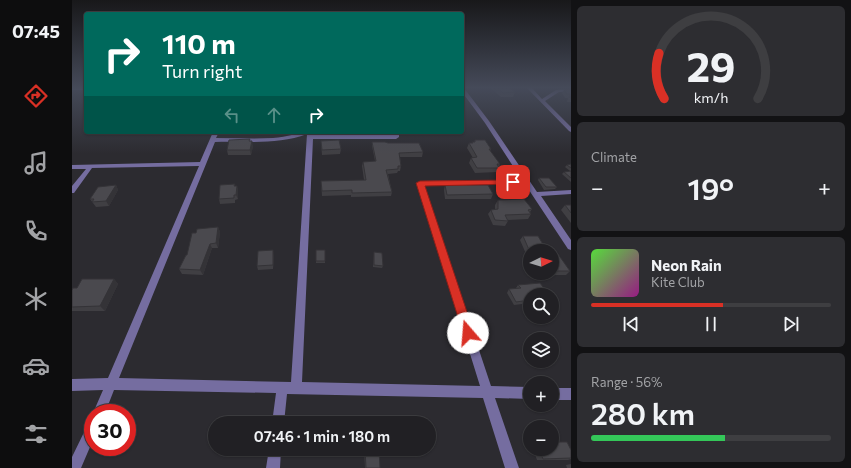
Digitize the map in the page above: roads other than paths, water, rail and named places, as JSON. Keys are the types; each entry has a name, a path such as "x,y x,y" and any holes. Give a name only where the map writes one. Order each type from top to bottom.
{"street":[{"path":"478,110 571,247"},
{"path":"551,110 571,130"},
{"path":"103,404 214,136 271,139 289,138 309,134 396,137 396,134"},
{"path":"296,388 309,134"},
{"path":"72,166 202,164"},
{"path":"72,191 91,166"},
{"path":"512,468 420,183 528,182"},
{"path":"535,194 571,192"},
{"path":"72,384 523,393"},
{"path":"279,416 282,388"},
{"path":"559,394 571,394"},
{"path":"74,468 84,446"},
{"path":"273,468 274,456"}]}
